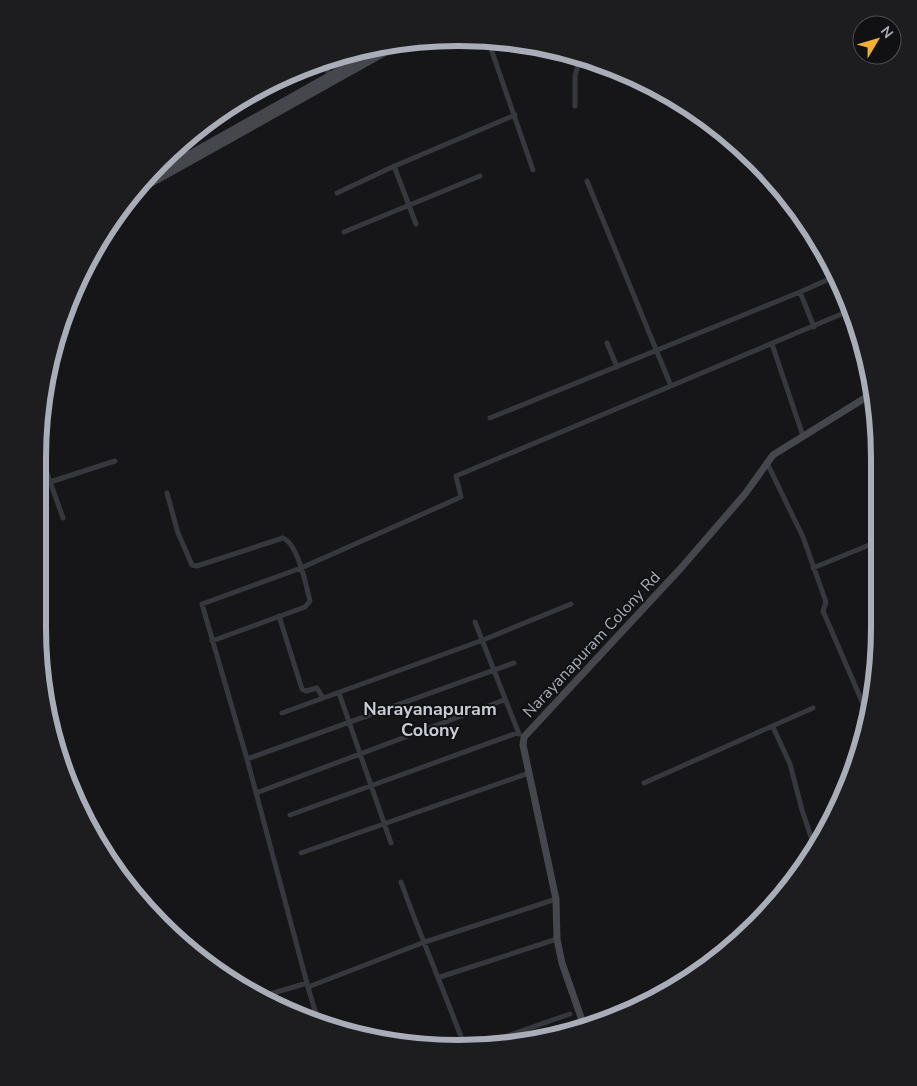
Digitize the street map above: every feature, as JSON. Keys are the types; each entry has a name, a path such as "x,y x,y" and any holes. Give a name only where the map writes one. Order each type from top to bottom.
{"street":[{"path":"491,48 534,170"},
{"path":"154,182 384,53"},
{"path":"167,167 362,58"},
{"path":"575,106 575,76 578,64"},
{"path":"326,68 330,76"},
{"path":"337,193 394,166 515,115"},
{"path":"394,166 416,224"},
{"path":"344,232 480,176"},
{"path":"587,181 671,386"},
{"path":"490,418 829,279"},
{"path":"800,292 814,327"},
{"path":"316,1014 247,759 202,605 203,602 300,568 461,497 456,476 844,313"},
{"path":"607,343 617,367"},
{"path":"772,344 804,436"},
{"name":"Narayanapuram Colony Rd","path":"582,1021 562,963 557,939 556,899 521,735 681,568 745,494 773,456 866,397"},
{"path":"50,482 115,461"},
{"path":"767,463 803,537 826,602 823,611 863,705"},
{"path":"46,470 63,518"},
{"path":"166,493 178,533 192,565 197,566 283,538 292,545 310,600 305,607 212,641"},
{"path":"813,568 871,545"},
{"path":"282,712 483,640 571,604"},
{"path":"279,616 302,689 304,691 317,688 323,698"},
{"path":"290,815 371,785 521,735 504,700 475,622"},
{"path":"247,759 514,662"},
{"path":"338,693 391,843"},
{"path":"256,793 360,756 504,700"},
{"path":"644,782 813,708"},
{"path":"773,727 790,764 812,840"},
{"path":"301,853 529,773"},
{"path":"402,882 422,943 440,977 462,1040"},
{"path":"270,994 308,985 422,943 556,899"},
{"path":"440,977 557,939"},
{"path":"504,1037 570,1014"}],"district":[{"name":"Narayanapuram Colony","path":"430,720"}]}
